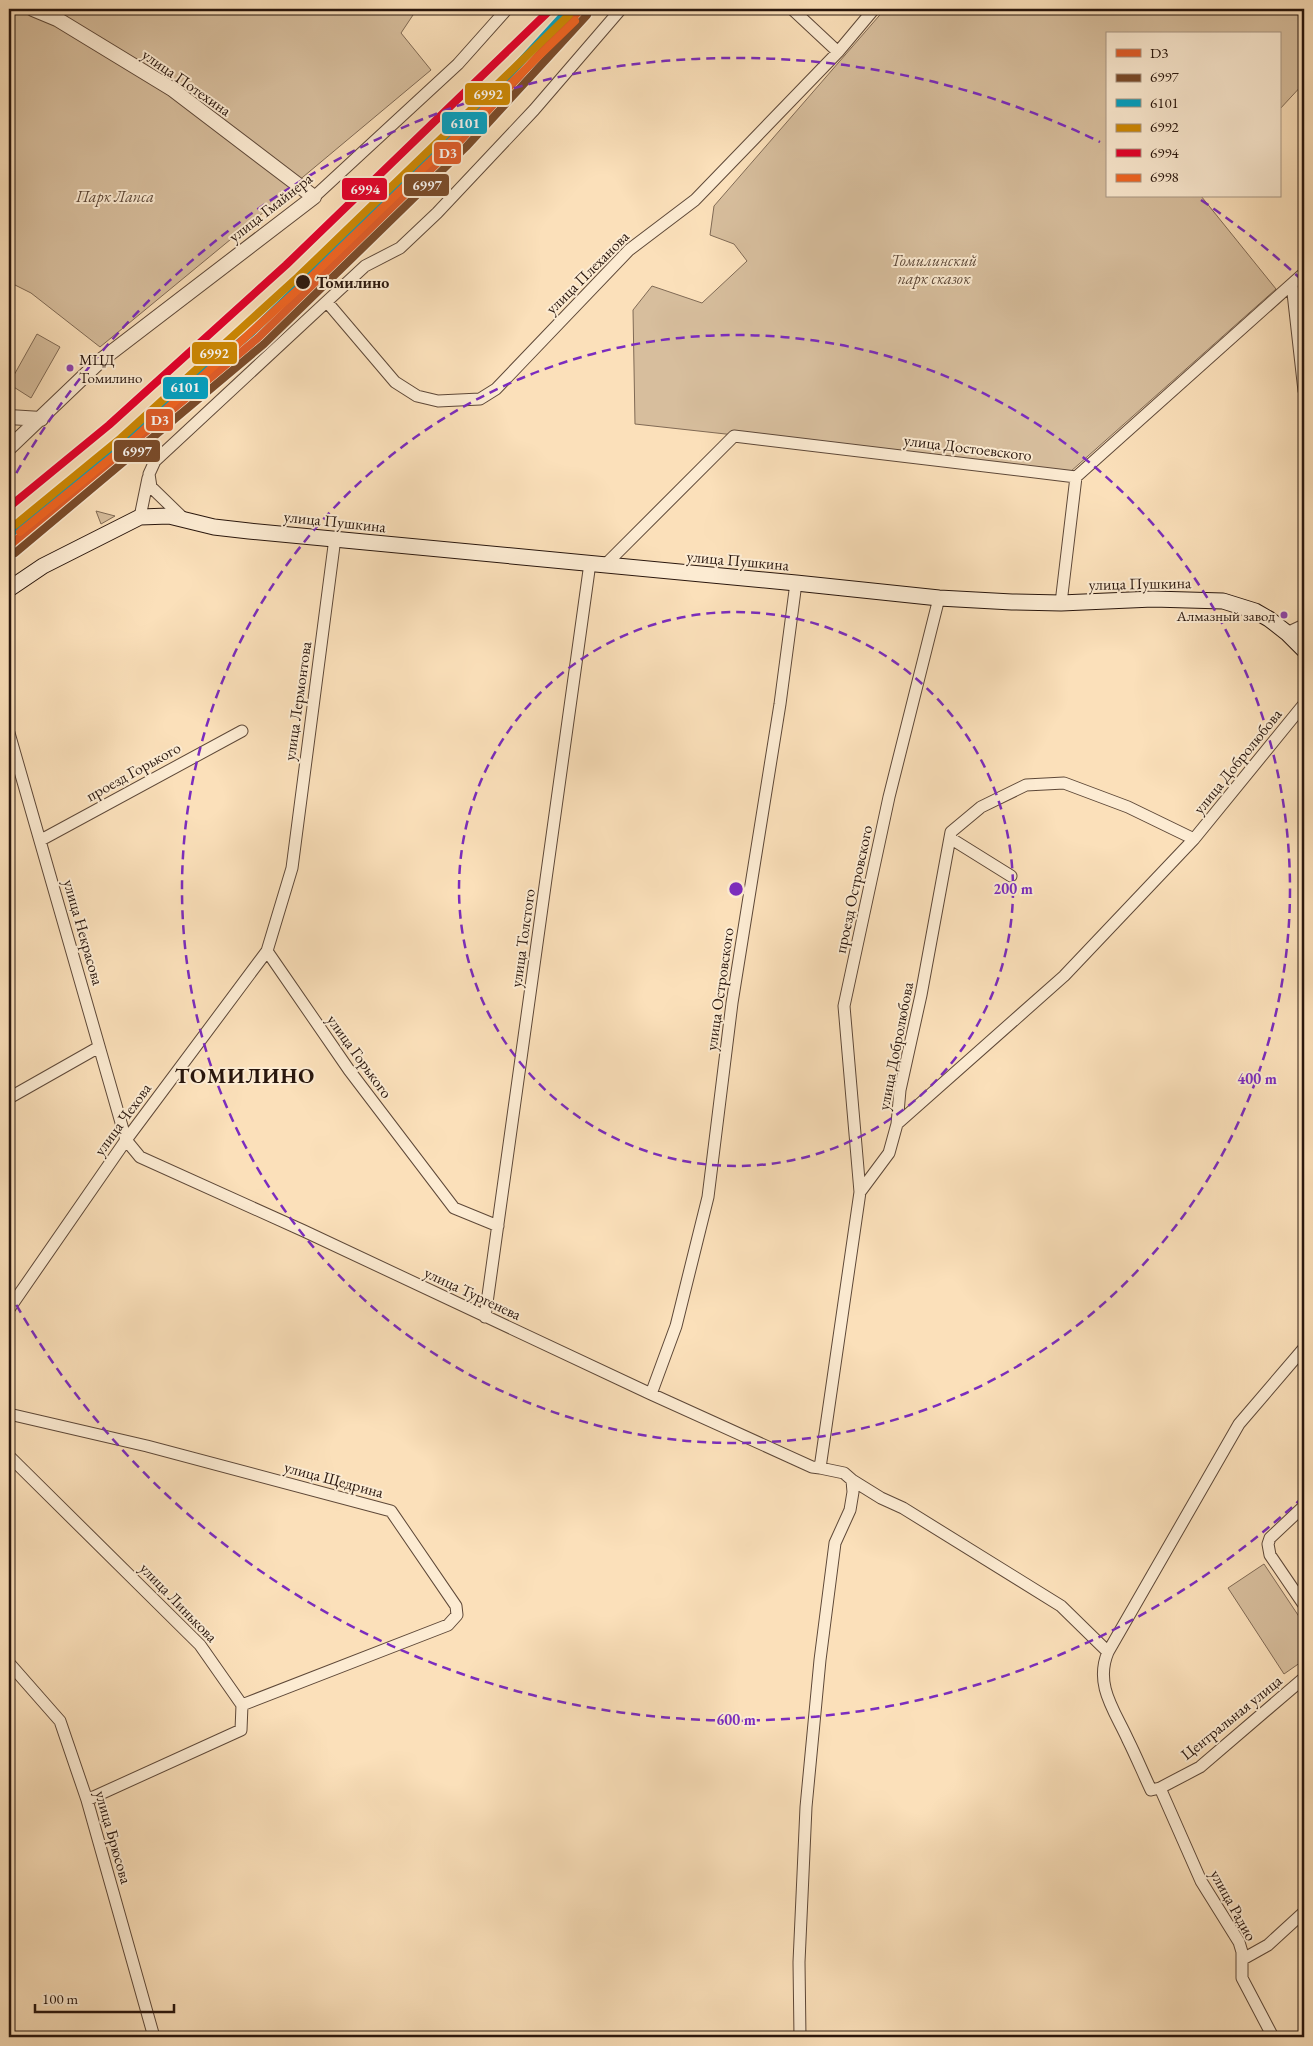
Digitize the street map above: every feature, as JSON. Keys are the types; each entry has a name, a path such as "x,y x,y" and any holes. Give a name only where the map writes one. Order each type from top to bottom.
{"main road":[{"name":"улица Пушкина","path":"140,517 160,515 214,527 939,598 1012,602 1153,599 1223,601 1256,611 1285,631 1304,650"},
{"path":"9,589 43,566 140,517"}],"street":[{"name":"улица Потехина","path":"33,9 57,19 172,89 314,197"},
{"name":"улица Гмайнера","path":"9,448 100,360 314,197 458,64 507,9"},
{"path":"140,517 149,474 155,461 365,266 400,248 437,214 534,110 621,9"},
{"path":"792,9 838,52"},
{"name":"улица Плеханова","path":"327,302 395,382 417,396 438,401 480,399 496,389 629,250 694,200 838,52 874,9"},
{"path":"1061,602 1076,477 1304,273"},
{"path":"1292,284 1304,391"},
{"path":"9,417 41,419"},
{"name":"улица Достоевского","path":"598,564 734,436 1076,477"},
{"path":"149,474 151,487 186,520"},
{"name":"улица Лермонтова","path":"267,951 292,868 335,538"},
{"name":"улица Толстого","path":"485,1317 598,564"},
{"name":"улица Островского","path":"651,1394 676,1326 708,1197 732,1003 780,704 796,583"},
{"name":"проезд Островского","path":"816,1467 860,1192 844,1006 889,797 939,598"},
{"path":"1285,631 1304,624"},
{"name":"улица Добролюбова","path":"896,1124 1064,976 1194,839 1304,704"},
{"name":"проезд Горького","path":"41,840 242,731"},
{"name":"улица Некрасова","path":"9,732 126,1140"},
{"name":"улица Добролюбова","path":"896,1124 900,1090 922,995 952,832 981,807 1026,785 1064,783 1128,807 1194,839"},
{"path":"950,838 1011,876"},
{"name":"улица Горького","path":"267,951 349,1070 454,1208 498,1226"},
{"name":"улица Чехова","path":"9,1309 126,1140 267,951"},
{"path":"9,1098 99,1047"},
{"path":"860,1192 890,1153 896,1124"},
{"name":"улица Тургенева","path":"126,1140 140,1157 651,1394 816,1467 844,1473 852,1480 902,1508 1061,1606 1108,1652"},
{"name":"улица Радио","path":"1273,2037 1242,1978 1243,1959 1239,1942 1200,1881 1155,1789 1106,1698 1102,1677 1103,1666 1108,1652 1238,1424 1304,1348"},
{"name":"улица Щедрина","path":"9,1414 146,1446 391,1511 456,1606 457,1615 448,1625 242,1705"},
{"name":"улица Линькова","path":"9,1456 200,1645 242,1705"},
{"path":"800,2037 799,1962 806,1807 819,1667 835,1543 850,1510 853,1492 852,1480"},
{"path":"1304,1506 1270,1538 1268,1544 1270,1555 1304,1605"},
{"name":"улица Брюсова","path":"9,1663 60,1721 87,1800 154,2037"},
{"name":"Центральная улица","path":"1155,1789 1200,1767 1304,1678"},
{"path":"87,1800 241,1730 242,1705"},
{"path":"1243,1959 1268,1945 1304,1912"}],"green space":[{"name":"Парк Лапса","path":"9,9 417,9 401,33 431,70 291,187 293,188 100,347 31,293 9,282"},
{"name":"Томилинский парк сказок","path":"885,9 1303,9 1304,83 1280,109 1280,32 1106,32 1106,198 1203,198 1276,289 1070,472 635,424 633,310 652,286 702,303 747,261 734,244 710,235 714,206"},
{"path":"37,334 60,347 31,398 9,384"},
{"path":"96,511 115,516 101,524"},
{"path":"1264,1564 1304,1624 1304,1660 1284,1674 1228,1588"}],"transit line":[{"name":"6994","path":"9,507 109,425 286,265 551,9"},
{"name":"6101","path":"9,535 252,332 454,135 569,9"},
{"name":"D3","path":"9,546 258,338 460,141 581,9"},
{"name":"6992","path":"15,525 121,438 298,277 569,15"},
{"name":"6997","path":"15,553 264,344 466,147 587,15"},
{"name":"6998","path":"20,532 127,445 304,284 575,21"}],"place":[{"name":"Томилино","path":"303,282"},
{"name":"МЦД Томилино","path":"70,368"},
{"name":"Алмазный завод","path":"1284,615"}],"district":[{"name":"ТОМИЛИНО","path":"245,1076"}]}
